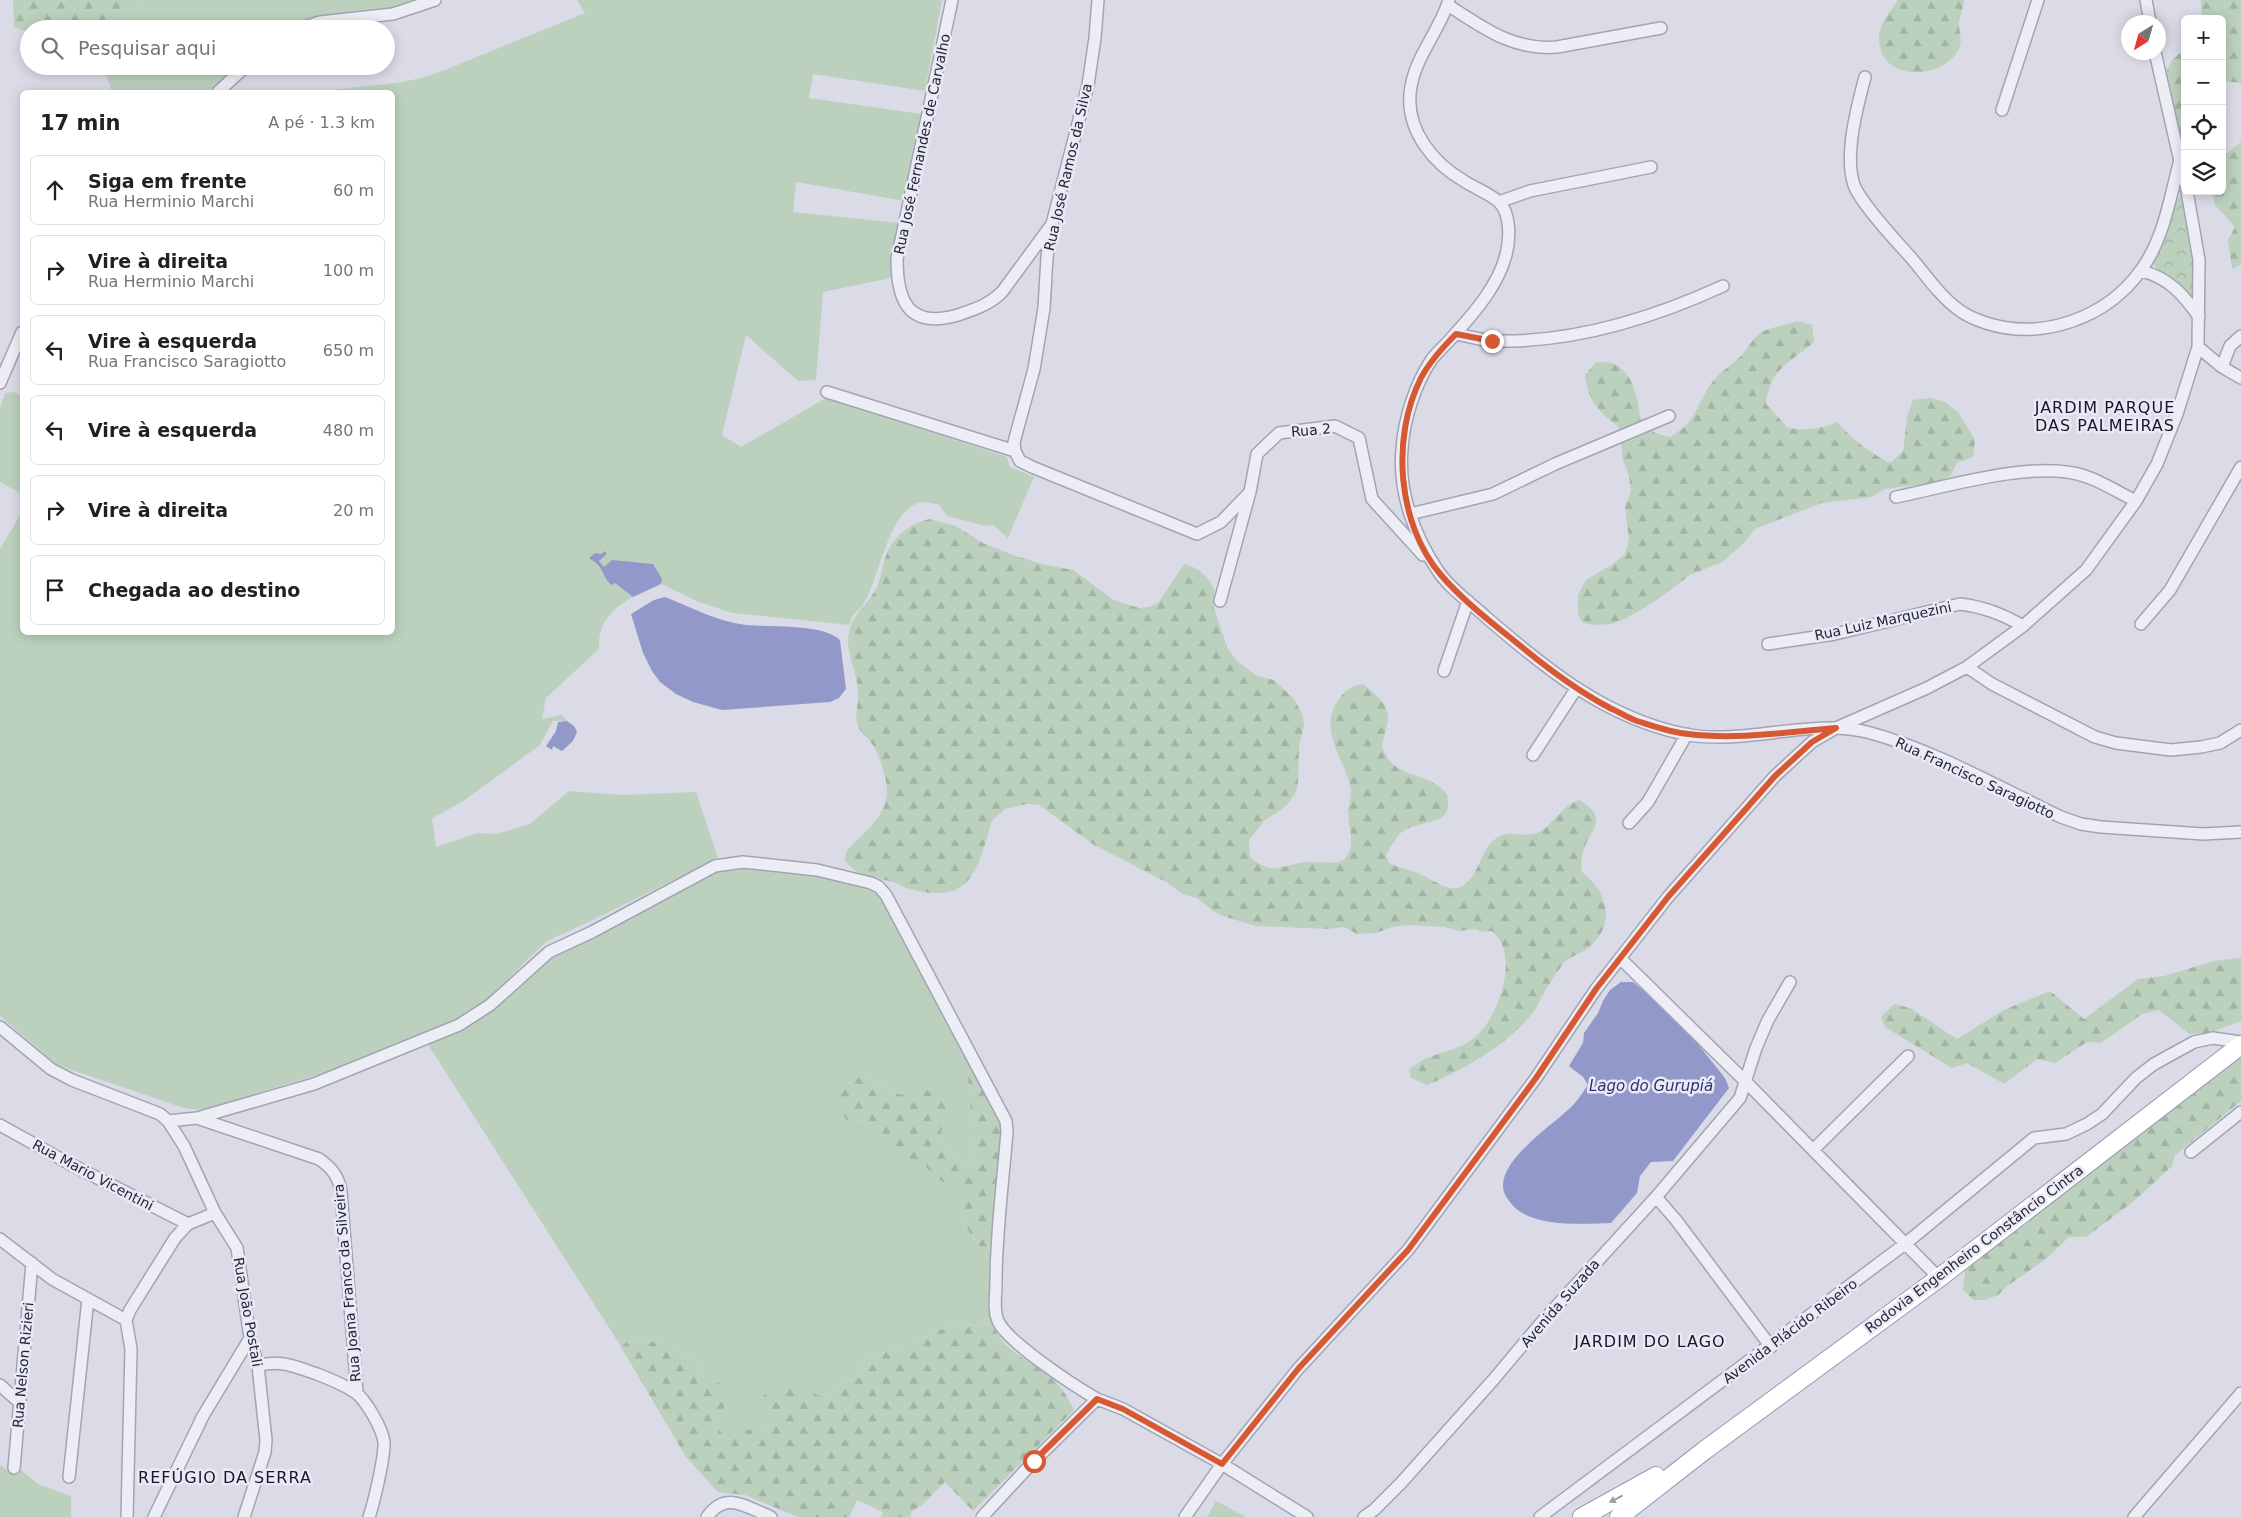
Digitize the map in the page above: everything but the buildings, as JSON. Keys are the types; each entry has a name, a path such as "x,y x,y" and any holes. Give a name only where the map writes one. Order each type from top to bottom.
{"main road":[{"name":"Rodovia Engenheiro Constâncio Cintra","path":"1619,1517 1705,1450 1938,1278 2241,1043"},
{"name":"Rodovia Engenheiro Constâncio Cintra","path":"1582,1517 1705,1450"}],"street":[{"path":"338,20 393,14 435,0"},
{"name":"Rua José Fernandes de Carvalho","path":"952,0 897,259 900,294 907,306 916,314 927,319 940,320 980,308 1002,292 1052,224"},
{"name":"Rua José Ramos da Silva","path":"1015,451 1014,442 1034,369 1043,317 1047,257 1052,224 1088,85 1098,0"},
{"path":"2002,110 2038,0"},
{"path":"2146,0 2149,15"},
{"path":"1661,28 1540,49 1506,40 1449,3 1426,44 1415,69 1410,91 1410,113 1417,134 1432,155 1454,176 1499,202 1506,216 1509,235 1506,255 1482,304 1433,358 1420,379 1409,410 1402,447 1401,479 1410,514 1421,544 1440,574 1468,601 1541,663 1576,689 1635,721 1687,734 1744,735 1836,728"},
{"path":"2158,60 2181,164"},
{"path":"220,90 236,75"},
{"path":"1865,77 1856,112 1852,140 1854,186 1871,210 1941,294 1959,311 1975,319 2002,328 2029,330 2049,328 2074,321 2098,309 2124,290 2140,271 2158,237 2180,160"},
{"path":"1499,202 1530,190 1651,167"},
{"path":"1184,1517 1222,1464 1298,1369 1408,1250 1536,1078 1596,989 1668,897 1775,776 1812,742 1836,728 1928,688 1967,667 2023,626 2086,570 2136,501 2157,464 2177,414 2198,348 2199,260 2188,195"},
{"path":"2140,271 2153,274 2176,288 2186,298 2199,317"},
{"path":"1456,334 1492,341 1539,340 1571,336 1670,309 1723,286"},
{"path":"2222,367 2230,346 2241,336"},
{"path":"0,382 20,337"},
{"path":"2198,348 2222,367 2241,378"},
{"path":"827,392 1015,451 1020,461 1032,467 1197,534 1221,522 1250,492"},
{"path":"1410,514 1494,494 1555,464 1669,416"},
{"name":"Rua 2","path":"1220,601 1250,492 1257,454 1279,433 1335,426 1359,438 1372,499 1440,574"},
{"path":"2141,624 2170,590 2241,467"},
{"path":"1896,497 2022,472 2051,471 2074,472 2136,501"},
{"path":"1444,671 1468,601"},
{"name":"Rua Luiz Marquezini","path":"1768,644 1835,634 1960,604 1999,612 2023,626"},
{"path":"1967,667 1992,684 2095,737 2116,743 2172,750 2201,747 2220,743 2241,730"},
{"path":"1533,756 1576,689"},
{"name":"Rua Francisco Saragiotto","path":"1836,728 1863,731 1918,750 2061,818 2081,824 2203,834 2241,832"},
{"path":"1629,823 1648,802 1687,734"},
{"path":"197,1118 322,1081 459,1025 490,1006 549,952 592,932 714,866 743,862 808,868 871,883 879,887 886,895 1006,1121 1007,1131 996,1256 996,1313 999,1323 1006,1332 1060,1376 1097,1399 1123,1409 1222,1464 1307,1517"},
{"path":"1621,959 1746,1082 1938,1278"},
{"name":"Avenida Suzada","path":"1364,1517 1374,1510 1401,1483 1494,1379 1565,1295 1656,1197 1740,1098 1756,1048 1768,1020 1790,982"},
{"path":"0,1026 51,1068 72,1080 160,1114 168,1121"},
{"name":"Avenida Plácido Ribeiro","path":"1540,1517 1771,1347 1905,1244 2034,1138 2066,1134 2087,1124 2102,1114 2136,1078 2154,1064 2194,1042 2213,1038 2241,1043"},
{"path":"1813,1150 1908,1056"},
{"path":"2191,1152 2240,1114"},
{"name":"Rua Joana Franco da Silveira","path":"168,1121 197,1118 319,1159 329,1166 336,1175 341,1192 357,1393"},
{"name":"Rua João Postali","path":"168,1121 184,1146 215,1213 237,1248 250,1338 258,1366 266,1440 265,1452 244,1517"},
{"name":"Rua Mario Vicentini","path":"0,1125 70,1164 188,1224"},
{"path":"1656,1197 1676,1220 1771,1347"},
{"path":"127,1517 131,1349 126,1320 130,1310 175,1238 188,1224 215,1213"},
{"path":"0,1239 52,1279 126,1320"},
{"name":"Rua Nelson Rizieri","path":"14,1468 32,1263"},
{"path":"69,1476 88,1300"},
{"path":"154,1517 203,1416 250,1338"},
{"path":"258,1366 268,1362 286,1363 327,1378 357,1393 379,1427 384,1443 374,1504 369,1517"},
{"path":"0,1385 20,1403"},
{"path":"2134,1517 2241,1393"},
{"path":"987,1515 1034,1461 1097,1399"},
{"path":"707,1517 713,1508 721,1502 734,1502 770,1517"}],"green space":[{"path":"13,0 144,0 121,20 20,20 20,29 14,27"},
{"path":"144,0 422,0 390,9 305,20 121,20"},
{"path":"577,0 942,0 925,91 813,74 809,98 921,114 905,201 796,182 793,212 899,223 891,278 823,292 816,380 798,381 746,335 722,435 741,447 826,398 1007,457 1010,467 1034,477 1008,538 993,525 985,526 947,516 938,504 918,503 908,509 899,519 885,548 864,603 853,615 850,625 732,613 699,602 661,584 662,579 604,567 599,561 607,554 595,553 590,558 633,597 618,607 607,618 601,632 599,649 546,698 542,719 562,715 567,721 553,721 540,745 462,802 432,818 436,847 477,833 497,834 530,824 569,791 623,795 696,792 718,858 547,941 480,1006 459,1018 330,1071 205,1109 187,1109 57,1065 0,1016 0,549 20,515 20,635 395,635 395,90 330,90 396,83 422,78 585,13"},
{"path":"1898,0 1964,0 1959,23 1960,44 1957,52 1948,62 1924,72 1911,72 1898,69 1888,62 1881,52 1879,38 1886,18"},
{"path":"2201,0 2241,0 2241,83 2226,81 2226,15 2202,15"},
{"path":"2181,52 2180,155 2165,74 2172,60"},
{"path":"106,75 227,75 209,90 111,90"},
{"path":"2241,142 2241,265 2232,269 2228,240 2235,227 2215,205 2213,195 2226,195 2226,154"},
{"path":"2180,196 2184,200 2192,248 2193,298 2178,284 2157,270 2153,263 2155,253 2176,201"},
{"path":"1797,321 1812,325 1814,342 1776,374 1768,392 1766,404 1788,428 1813,429 1837,422 1862,445 1890,463 1903,451 1907,417 1913,400 1930,398 1945,402 1959,413 1975,440 1973,457 1957,463 1950,476 1934,483 1885,489 1872,497 1822,503 1755,529 1744,543 1722,562 1690,575 1654,602 1627,618 1611,624 1592,625 1582,622 1578,614 1578,595 1586,580 1613,564 1625,554 1629,539 1625,506 1631,492 1629,476 1623,460 1619,427 1600,411 1592,399 1585,375 1596,362 1612,363 1620,367 1626,373 1634,388 1641,422 1655,433 1670,437 1689,422 1714,380 1740,357 1760,333"},
{"path":"15,392 20,396 20,493 0,482 0,408 5,393"},
{"path":"930,519 956,526 983,543 1013,555 1042,564 1073,570 1114,600 1139,608 1149,607 1159,602 1184,564 1197,569 1208,579 1214,591 1213,605 1227,647 1236,660 1257,676 1274,680 1294,699 1303,716 1304,725 1299,748 1298,786 1295,794 1286,806 1264,821 1249,840 1250,857 1258,863 1266,867 1277,868 1306,862 1336,862 1344,859 1348,854 1351,843 1348,811 1351,788 1334,742 1330,721 1333,710 1344,693 1349,688 1363,684 1380,699 1388,714 1382,747 1389,760 1402,770 1438,785 1448,798 1448,807 1442,817 1411,827 1396,838 1386,856 1389,863 1418,873 1450,888 1457,888 1471,879 1490,843 1498,837 1508,834 1529,835 1539,832 1568,806 1580,800 1591,809 1596,817 1594,828 1582,854 1581,862 1582,872 1598,889 1606,909 1603,929 1597,939 1588,948 1563,964 1535,1010 1500,1045 1472,1063 1427,1085 1411,1078 1409,1070 1425,1059 1458,1047 1474,1038 1483,1029 1498,1001 1506,970 1505,955 1501,941 1492,931 1482,932 1476,929 1459,931 1444,927 1409,925 1392,927 1376,933 1357,934 1344,927 1328,929 1256,926 1213,911 1197,898 1182,894 1168,883 1094,845 1039,805 1026,804 1005,809 992,821 976,868 960,888 947,892 931,893 910,889 856,871 845,861 846,852 881,813 885,804 887,789 877,752 857,723 858,687 849,651 849,633 855,618 877,588 886,556 894,541 910,527"},
{"path":"745,867 818,875 874,890 882,899 964,1053 959,1057 968,1076 975,1163 957,1159 940,1139 947,1101 901,1095 863,1076 875,1127 893,1158 927,1167 941,1181 964,1191 961,1221 992,1263 993,1323 945,1328 895,1350 862,1357 864,1377 846,1380 825,1398 766,1421 762,1430 742,1430 729,1439 717,1428 724,1407 704,1375 700,1361 687,1358 677,1346 631,1338 622,1348 427,1043 460,1028 488,1012 565,949 716,870"},
{"path":"2241,958 2241,1021 2209,1033 2189,1034 2159,1010 2142,1014 2101,1043 2087,1042 2055,1063 2037,1059 2004,1084 1967,1063 1952,1068 1885,1027 1881,1017 1894,1004 1910,1008 1957,1039 2004,1010 2050,991 2084,1019 2138,979 2164,976 2214,961"},
{"path":"964,1053 1002,1119 1003,1129 992,1263 961,1221 963,1191 941,1181 926,1167 893,1159 878,1144 878,1132 875,1127 857,1128 842,1115 836,1100 837,1086 863,1076 901,1095 922,1088 947,1101 940,1139 957,1159 975,1163 968,1077 959,1057"},
{"path":"2241,1058 2241,1101 2175,1155 2172,1166 2133,1202 2086,1237 2069,1237 2046,1259 2007,1286 1998,1295 1985,1300 1974,1300 1963,1290 1965,1270"},
{"path":"993,1323 997,1333 1010,1349 1055,1381 1074,1410 973,1511 945,1482 923,1504 912,1511 910,1517 881,1517 883,1512 857,1500 849,1517 798,1517 745,1495 718,1492 686,1457 621,1347 631,1338 677,1346 687,1358 700,1361 704,1375 722,1384 724,1407 717,1428 729,1439 742,1430 762,1430 766,1421 761,1397 784,1381 825,1398 846,1380 864,1377 862,1357 895,1350 945,1328"},
{"path":"0,1465 7,1470 21,1470 38,1484 71,1496 71,1517 0,1517"},
{"path":"1216,1501 1246,1517 1207,1517"}],"water":[{"path":"604,551 607,554 599,561 604,567 612,560 653,564 662,579 661,584 633,597 615,583 611,585 601,568 589,558 595,553 602,554"},
{"path":"665,597 715,617 736,623 810,629 833,635 840,640 846,689 839,698 830,702 722,710 693,702 676,694 660,682 652,671 643,653 631,614 654,600"},
{"path":"567,721 574,726 577,732 573,741 562,751 553,746 552,750 546,746 556,731 558,722"},
{"name":"Lago do Gurupiá","path":"1621,982 1633,982 1655,1000 1693,1038 1725,1078 1729,1088 1673,1161 1651,1162 1640,1176 1637,1193 1611,1223 1556,1223 1529,1216 1518,1210 1510,1202 1504,1192 1503,1181 1516,1157 1572,1106 1588,1085 1583,1077 1569,1066 1583,1043 1584,1033 1598,1013 1603,1001 1610,990"}],"district":[{"name":"JARDIM PARQUE DAS PALMEIRAS","path":"2105,416"},
{"name":"JARDIM DO LAGO","path":"1650,1341"},
{"name":"REFÚGIO DA SERRA","path":"225,1477"}],"route":[{"path":"1034,1461 1097,1399 1123,1409 1222,1464 1298,1369 1408,1250 1536,1078 1596,989 1668,897 1741,812 1775,776 1812,742 1836,728 1717,736 1687,734 1635,721 1584,694 1541,663 1468,601 1440,574 1421,544 1410,514 1401,479 1402,447 1409,410 1420,379 1433,358 1456,334 1492,341"}]}
